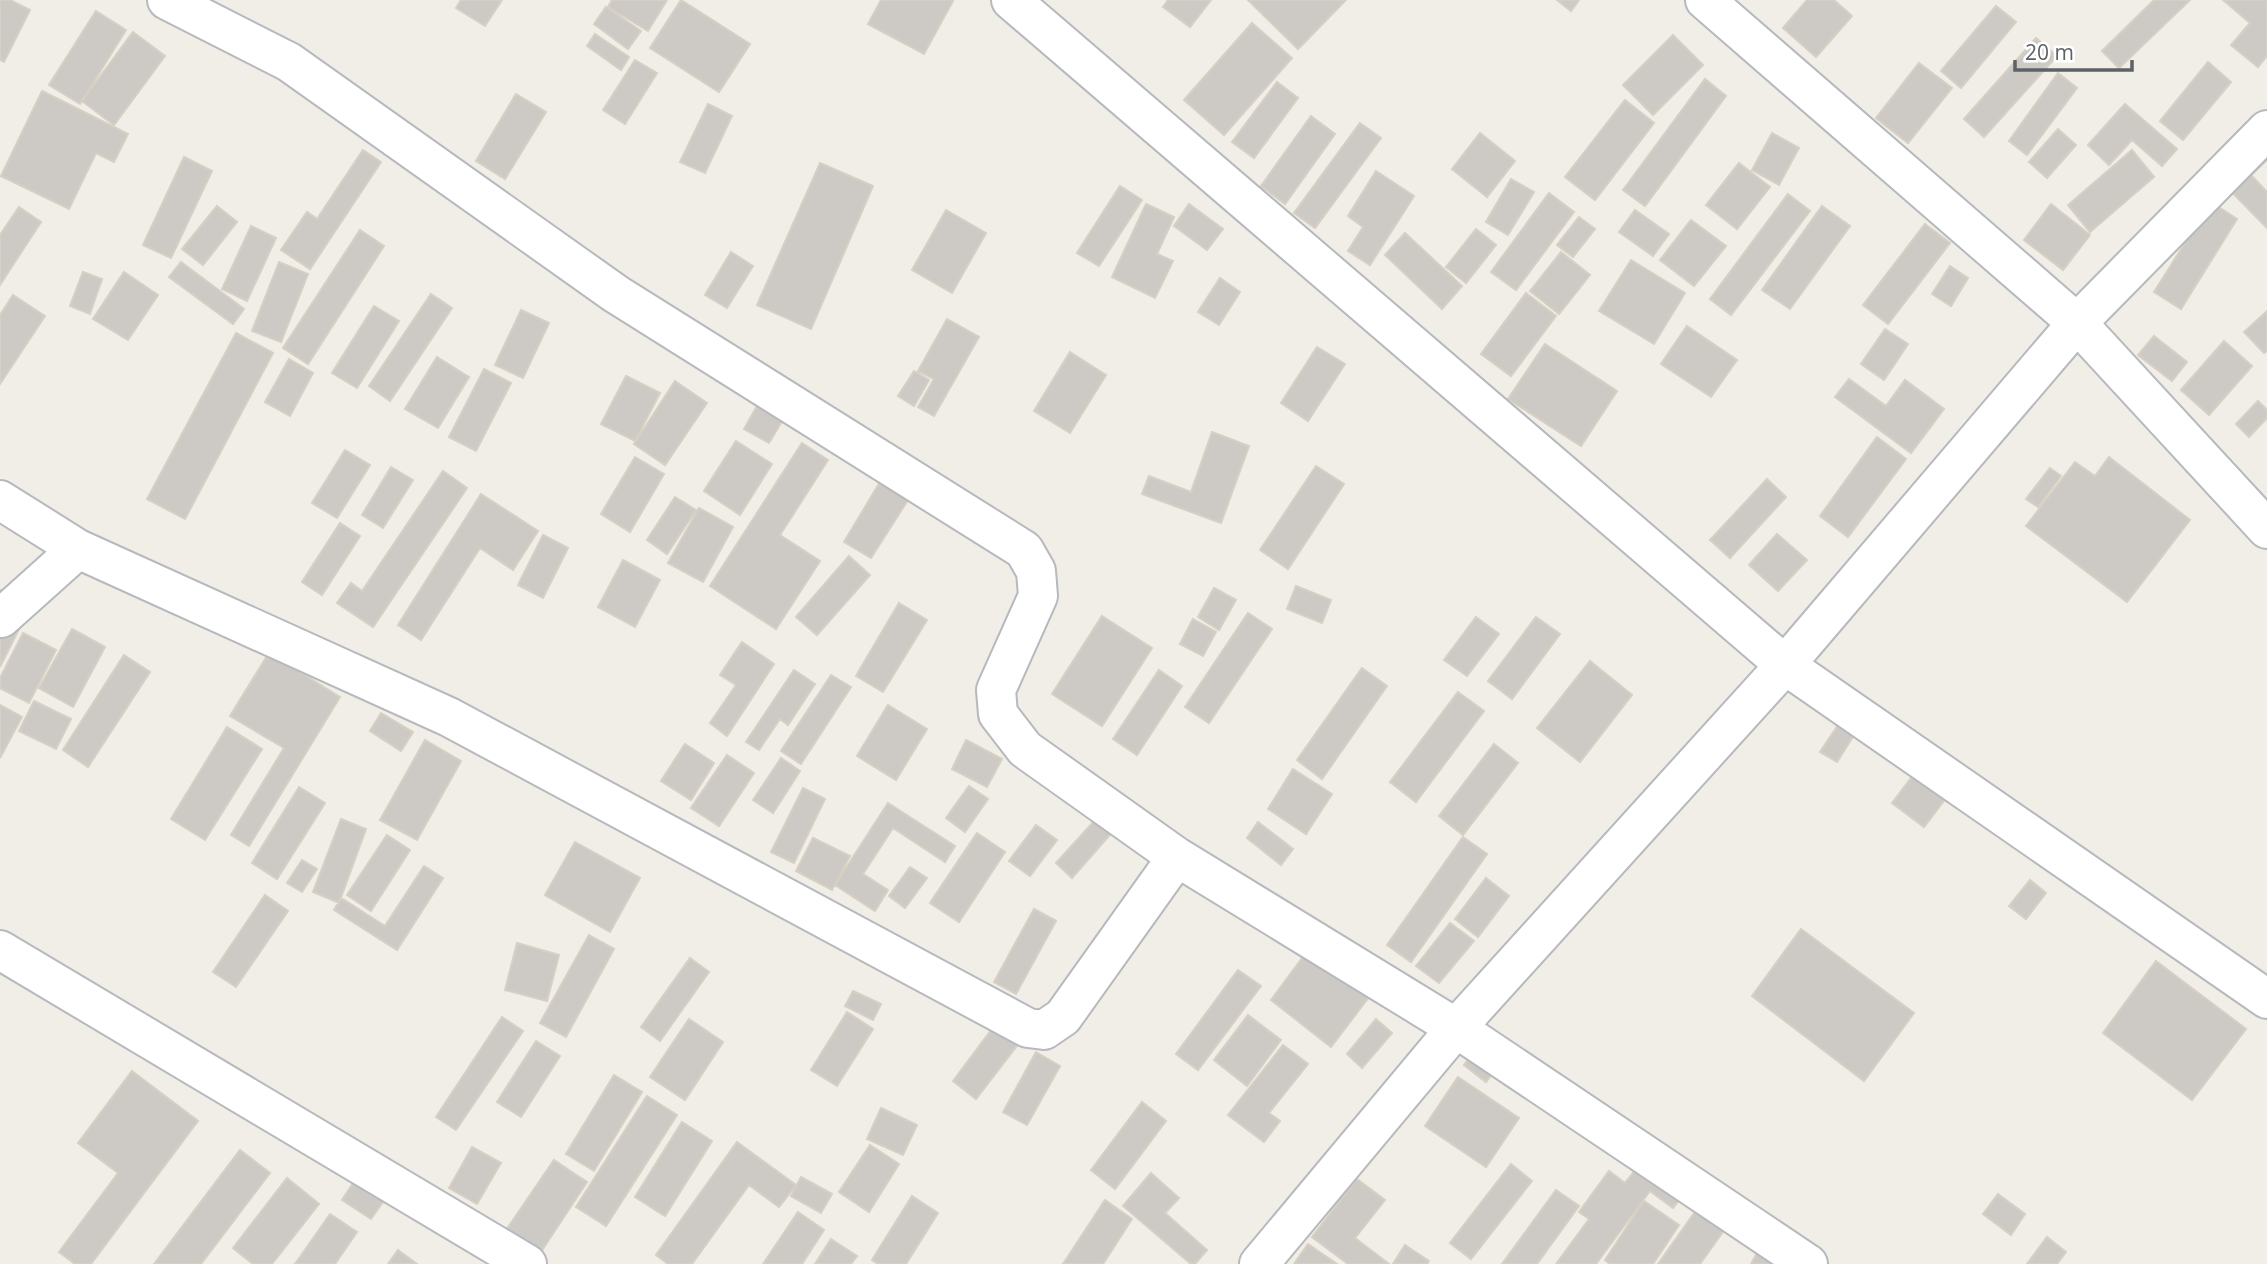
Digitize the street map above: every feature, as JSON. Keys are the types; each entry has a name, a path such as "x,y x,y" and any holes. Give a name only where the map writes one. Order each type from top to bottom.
{"street":[{"path":"167,0 289,62 615,294 1024,550 1036,571 1038,596 996,690 998,714 1025,749 1177,857 1456,1028 1808,1264"},
{"path":"1705,0 2077,323 2267,529"},
{"path":"1018,2 1785,665 2267,999"},
{"path":"1259,1264 1456,1028 1785,665 2077,323 2267,130"},
{"path":"0,500 78,549 449,717 1027,1028 1044,1030 1063,1017 1177,857"},
{"path":"0,616 78,549"},
{"path":"0,950 527,1264"}],"building":[{"path":"0,0 10,0 30,10 4,62 0,60"},
{"path":"461,0 502,0 485,26 456,8"},
{"path":"612,0 667,0 648,31 608,7"},
{"path":"681,0 750,44 719,92 650,48"},
{"path":"881,0 953,1 924,54 868,24"},
{"path":"1168,0 1211,0 1190,27 1163,7"},
{"path":"1248,0 1346,0 1298,49"},
{"path":"1557,0 1579,0 1571,11"},
{"path":"1807,0 1834,0 1852,16 1816,57 1783,28"},
{"path":"2154,0 2190,0 2119,68 2102,51"},
{"path":"2223,0 2267,0 2267,56 2258,67 2231,45 2250,23"},
{"path":"1996,6 2016,22 1961,88 1941,71"},
{"path":"606,7 641,31 628,49 594,24"},
{"path":"96,11 126,30 80,104 49,85"},
{"path":"1252,23 1292,58 1224,135 1184,100"},
{"path":"133,32 165,56 114,125 82,101"},
{"path":"595,34 629,57 621,70 587,46"},
{"path":"1673,35 1703,65 1653,115 1623,85"},
{"path":"2036,38 2057,56 1984,137 1964,119"},
{"path":"635,60 657,73 625,124 603,110"},
{"path":"2208,62 2231,82 2183,140 2160,121"},
{"path":"1919,63 1952,88 1908,143 1876,118"},
{"path":"2058,73 2077,88 2027,155 2009,141"},
{"path":"1705,79 1726,96 1645,206 1623,190"},
{"path":"1277,82 1298,98 1254,158 1232,142"},
{"path":"42,91 128,134 114,162 96,153 69,209 1,176"},
{"path":"516,94 546,112 505,179 476,161"},
{"path":"1625,100 1654,123 1595,200 1565,177"},
{"path":"708,104 732,116 705,173 680,162"},
{"path":"2125,104 2177,149 2162,166 2132,140 2109,165 2088,145"},
{"path":"1311,116 1335,134 1285,204 1261,186"},
{"path":"1360,123 1381,138 1315,228 1294,213"},
{"path":"2058,129 2076,145 2047,178 2029,162"},
{"path":"1480,133 1515,161 1487,197 1452,169"},
{"path":"1772,133 1799,148 1779,185 1752,170"},
{"path":"2267,148 2267,160 2251,175 2267,192 2267,228 2222,182"},
{"path":"363,150 381,162 310,269 281,250 307,212 317,219"},
{"path":"2132,150 2154,177 2090,232 2068,205"},
{"path":"184,157 212,171 171,258 143,245"},
{"path":"820,163 873,186 811,329 757,305"},
{"path":"1739,163 1770,187 1737,229 1706,205"},
{"path":"1376,171 1414,196 1370,265 1348,251 1363,227 1348,216"},
{"path":"1511,179 1534,192 1508,235 1486,222"},
{"path":"1120,186 1142,200 1099,266 1077,253"},
{"path":"1549,193 1574,212 1516,290 1491,272"},
{"path":"1788,194 1810,211 1731,315 1710,299"},
{"path":"2211,202 2237,219 2181,309 2154,292"},
{"path":"1146,204 1174,217 1157,254 1173,261 1155,298 1112,277"},
{"path":"1189,204 1223,229 1207,250 1174,226"},
{"path":"2051,204 2090,235 2063,270 2024,240"},
{"path":"217,206 237,222 203,265 182,249"},
{"path":"1822,206 1850,226 1790,309 1762,290"},
{"path":"19,207 41,222 0,285 0,235"},
{"path":"946,210 986,233 952,293 912,270"},
{"path":"1635,210 1669,234 1653,256 1619,232"},
{"path":"1579,217 1595,229 1573,257 1557,245"},
{"path":"1691,220 1726,246 1694,286 1660,260"},
{"path":"1925,224 1950,243 1888,324 1863,305"},
{"path":"251,226 276,238 247,301 222,289"},
{"path":"1476,229 1496,245 1466,283 1446,267"},
{"path":"360,230 384,246 308,364 283,348"},
{"path":"1405,233 1462,286 1442,309 1385,255"},
{"path":"731,252 753,266 727,308 705,295"},
{"path":"1561,252 1590,275 1559,314 1530,291"},
{"path":"1631,260 1685,293 1654,344 1599,311"},
{"path":"181,262 244,309 233,324 169,277"},
{"path":"279,262 308,274 281,342 252,331"},
{"path":"1950,266 1968,278 1951,306 1932,294"},
{"path":"83,272 102,279 90,314 70,306"},
{"path":"124,272 158,295 128,340 93,319"},
{"path":"1220,278 1240,292 1219,325 1198,312"},
{"path":"1526,293 1556,316 1511,376 1481,354"},
{"path":"431,294 452,308 390,401 369,386"},
{"path":"13,295 45,316 0,384 0,315"},
{"path":"374,306 399,321 357,388 332,373"},
{"path":"521,310 549,323 523,378 495,365"},
{"path":"2267,311 2267,351 2264,353 2244,332"},
{"path":"947,319 979,337 934,416 918,407 934,379 918,371"},
{"path":"1687,326 1737,360 1711,397 1661,364"},
{"path":"1885,329 1908,344 1884,380 1861,364"},
{"path":"236,333 273,353 185,519 147,499"},
{"path":"2154,336 2187,362 2172,381 2138,355"},
{"path":"2224,341 2252,366 2209,415 2181,390"},
{"path":"1545,344 1617,391 1581,446 1508,399"},
{"path":"1317,347 1345,364 1308,421 1281,403"},
{"path":"1070,352 1106,375 1070,433 1034,411"},
{"path":"437,357 469,377 438,428 405,409"},
{"path":"289,359 313,373 290,416 265,402"},
{"path":"484,369 511,383 476,451 449,437"},
{"path":"914,371 929,380 914,406 898,396"},
{"path":"626,376 660,393 635,441 601,424"},
{"path":"1849,379 1886,406 1905,380 1944,409 1911,453 1835,397"},
{"path":"675,381 707,403 665,465 634,444"},
{"path":"2258,401 2267,410 2267,418 2249,437 2236,424"},
{"path":"758,404 784,418 769,443 744,429"},
{"path":"1212,432 1249,446 1221,523 1142,494 1149,476 1191,492"},
{"path":"1877,437 1906,459 1848,537 1820,516"},
{"path":"736,441 772,464 740,515 704,491"},
{"path":"802,443 828,460 780,535 820,561 776,629 710,586"},
{"path":"345,450 370,465 337,518 312,503"},
{"path":"635,457 664,474 630,532 601,514"},
{"path":"2109,457 2190,520 2127,602 2026,526 2075,462 2095,476"},
{"path":"1316,466 1344,484 1288,569 1260,550"},
{"path":"391,467 413,480 383,528 362,515"},
{"path":"2050,468 2061,476 2038,507 2026,499"},
{"path":"443,471 467,488 373,627 337,603 351,583 362,591"},
{"path":"1767,479 1786,497 1730,558 1710,540"},
{"path":"880,482 908,500 871,558 844,542"},
{"path":"481,494 538,531 513,570 480,548 421,640 398,625"},
{"path":"675,497 696,510 667,554 647,540"},
{"path":"699,508 733,527 703,582 668,563"},
{"path":"340,523 360,536 322,595 302,582"},
{"path":"1777,534 1807,560 1778,591 1749,565"},
{"path":"543,535 568,548 543,598 518,585"},
{"path":"849,556 870,575 817,635 796,617"},
{"path":"623,560 660,580 635,627 598,607"},
{"path":"1296,586 1331,600 1322,623 1287,609"},
{"path":"1214,588 1236,600 1219,630 1198,617"},
{"path":"0,590 31,605 0,667"},
{"path":"899,603 927,620 883,692 856,676"},
{"path":"1248,613 1272,629 1209,723 1185,707"},
{"path":"1102,616 1152,648 1102,726 1052,694"},
{"path":"1476,617 1499,634 1467,676 1444,660"},
{"path":"1536,617 1560,634 1512,699 1488,681"},
{"path":"1193,619 1216,632 1203,656 1180,644"},
{"path":"72,629 105,647 73,707 39,688"},
{"path":"23,633 56,650 29,703 0,688 0,678"},
{"path":"742,642 774,664 727,736 710,723 736,685 720,675"},
{"path":"269,653 340,697 249,846 231,835 284,748 230,716"},
{"path":"124,655 150,672 88,767 63,750"},
{"path":"1590,661 1632,695 1580,762 1537,728"},
{"path":"1362,668 1387,686 1322,779 1297,760"},
{"path":"794,670 815,684 788,725 780,719 759,750 746,742"},
{"path":"1159,670 1182,686 1137,755 1113,739"},
{"path":"831,675 851,687 801,764 781,751"},
{"path":"1458,692 1484,711 1416,802 1390,782"},
{"path":"34,701 71,719 56,749 19,731"},
{"path":"0,705 22,717 0,758"},
{"path":"888,705 927,729 896,780 857,756"},
{"path":"381,713 413,732 401,751 370,731"},
{"path":"1838,725 1854,735 1837,762 1820,752"},
{"path":"227,727 262,749 205,840 171,819"},
{"path":"425,740 461,761 417,840 380,820"},
{"path":"966,740 1002,759 987,787 952,769"},
{"path":"685,744 714,763 691,800 661,781"},
{"path":"1494,744 1518,763 1463,835 1439,816"},
{"path":"727,755 754,773 719,826 691,808"},
{"path":"781,758 800,771 773,813 753,800"},
{"path":"1921,765 1953,789 1924,827 1892,803"},
{"path":"1293,769 1332,794 1306,834 1268,809"},
{"path":"969,786 988,799 965,832 946,818"},
{"path":"299,787 325,803 277,879 252,863"},
{"path":"803,788 825,799 794,863 771,852"},
{"path":"888,803 955,846 945,862 893,828 863,874 888,890 875,911 835,885"},
{"path":"1107,807 1122,821 1072,878 1056,863"},
{"path":"341,819 366,829 339,903 313,892"},
{"path":"1258,822 1293,849 1281,865 1247,838"},
{"path":"1036,825 1057,840 1030,876 1009,861"},
{"path":"977,833 1005,852 959,922 930,903"},
{"path":"387,835 410,850 371,911 347,895"},
{"path":"1463,837 1487,854 1411,962 1387,945"},
{"path":"813,838 850,856 832,890 796,871"},
{"path":"575,842 640,878 610,932 545,895"},
{"path":"302,860 317,869 302,892 287,883"},
{"path":"424,866 443,878 397,950 334,910 341,898 385,926"},
{"path":"910,867 927,878 905,908 889,896"},
{"path":"1486,878 1509,896 1478,937 1455,919"},
{"path":"2030,880 2046,893 2026,919 2009,906"},
{"path":"265,895 288,911 236,987 213,972"},
{"path":"1034,909 1056,921 1016,994 994,982"},
{"path":"1450,923 1474,941 1439,983 1416,966"},
{"path":"1801,929 1914,1013 1864,1081 1752,996"},
{"path":"589,935 614,949 566,1037 540,1023"},
{"path":"517,943 559,955 547,1001 505,990"},
{"path":"1308,950 1369,997 1331,1047 1271,1000"},
{"path":"690,958 709,972 660,1041 641,1027"},
{"path":"2156,961 2246,1029 2192,1100 2103,1033"},
{"path":"1238,970 1261,986 1198,1070 1176,1054"},
{"path":"853,991 881,1004 873,1020 845,1006"},
{"path":"847,1012 873,1029 837,1086 811,1070"},
{"path":"1248,1015 1281,1040 1247,1086 1214,1060"},
{"path":"502,1017 523,1031 456,1130 436,1117"},
{"path":"689,1019 723,1042 685,1100 650,1077"},
{"path":"1376,1019 1392,1033 1362,1068 1347,1054"},
{"path":"995,1025 1019,1043 976,1099 953,1081"},
{"path":"536,1041 560,1056 521,1117 497,1102"},
{"path":"1283,1045 1308,1064 1269,1113 1280,1121 1264,1142 1228,1115"},
{"path":"1477,1048 1499,1065 1486,1082 1464,1065"},
{"path":"1036,1052 1060,1066 1027,1125 1003,1112"},
{"path":"132,1071 198,1121 91,1264 75,1264 59,1252 118,1173 78,1143"},
{"path":"614,1075 642,1092 594,1171 566,1154"},
{"path":"1458,1077 1519,1118 1486,1167 1425,1126"},
{"path":"647,1096 677,1115 606,1226 576,1207"},
{"path":"1142,1102 1166,1121 1115,1189 1091,1170"},
{"path":"881,1108 917,1125 903,1155 867,1139"},
{"path":"682,1122 712,1141 665,1216 635,1197"},
{"path":"737,1142 796,1185 779,1207 749,1185 692,1264 668,1264 656,1255"},
{"path":"870,1145 899,1164 869,1212 839,1192"},
{"path":"472,1147 501,1163 477,1204 449,1188"},
{"path":"240,1150 270,1173 201,1264 154,1264"},
{"path":"554,1160 587,1182 537,1258 502,1236"},
{"path":"1511,1164 1532,1181 1471,1259 1450,1243"},
{"path":"1640,1164 1683,1195 1673,1208 1650,1191 1596,1264 1556,1264 1589,1219 1579,1212 1609,1171 1625,1183"},
{"path":"1151,1173 1179,1198 1165,1213 1207,1250 1195,1264 1191,1264 1123,1206"},
{"path":"801,1177 832,1194 821,1213 791,1196"},
{"path":"287,1178 319,1204 272,1264 253,1264 233,1248"},
{"path":"1357,1179 1385,1200 1355,1238 1389,1264 1348,1264 1312,1237"},
{"path":"353,1183 383,1202 371,1219 342,1200"},
{"path":"1556,1190 1579,1206 1537,1264 1502,1264"},
{"path":"1998,1194 2025,1214 2011,1235 1983,1214"},
{"path":"912,1196 938,1213 906,1264 878,1264 872,1260"},
{"path":"1105,1200 1132,1219 1103,1264 1063,1264"},
{"path":"1644,1201 1679,1225 1653,1264 1610,1264 1605,1260"},
{"path":"1702,1202 1730,1222 1700,1264 1658,1264"},
{"path":"798,1212 824,1230 802,1264 763,1264"},
{"path":"330,1214 357,1232 335,1264 295,1264"},
{"path":"2047,1237 2066,1252 2057,1264 2027,1264"},
{"path":"831,1239 857,1256 851,1264 815,1264"},
{"path":"1308,1244 1337,1264 1294,1264"},
{"path":"1405,1245 1429,1261 1427,1264 1393,1264"},
{"path":"1761,1246 1786,1264 1751,1264"},
{"path":"398,1250 417,1264 388,1264"}]}
